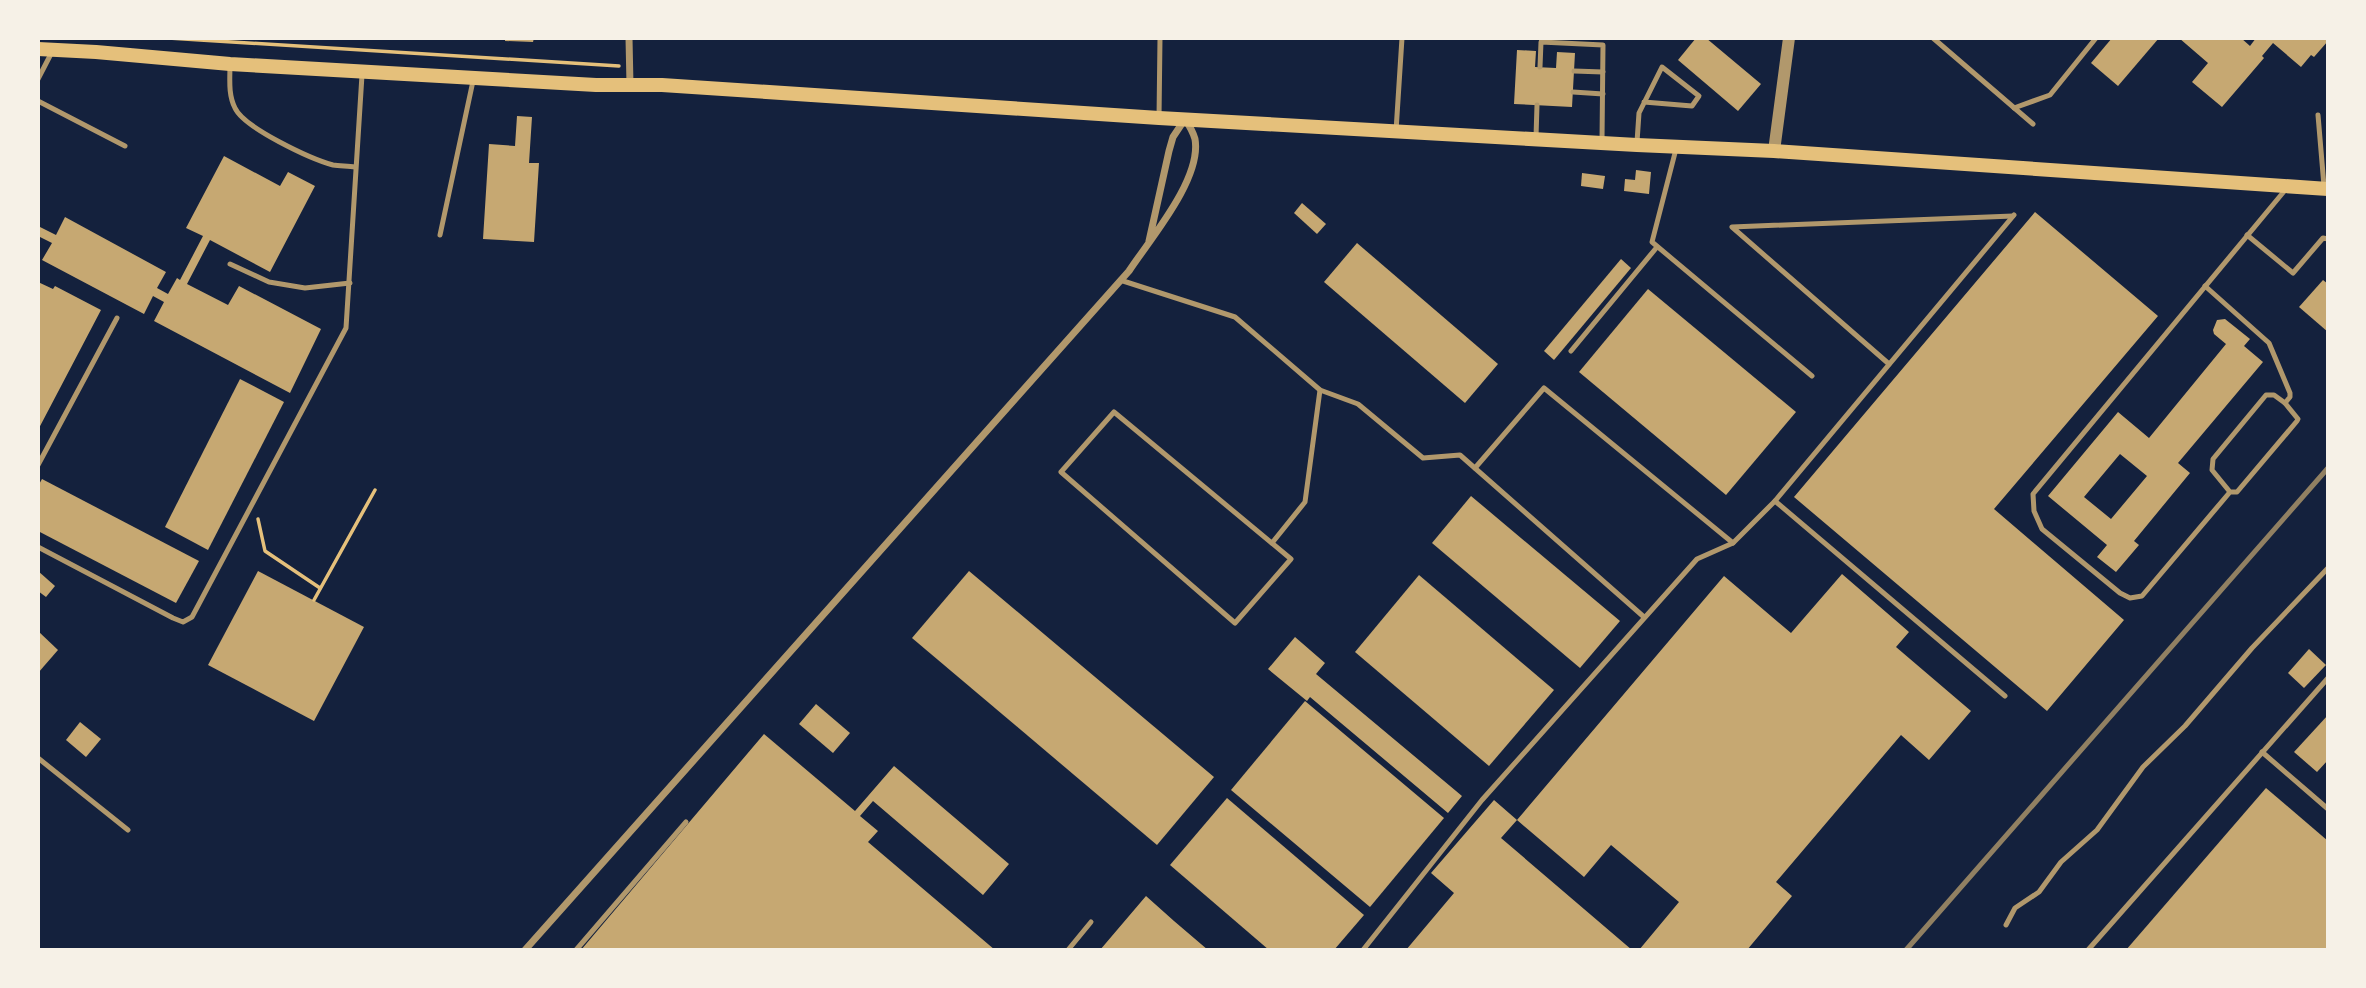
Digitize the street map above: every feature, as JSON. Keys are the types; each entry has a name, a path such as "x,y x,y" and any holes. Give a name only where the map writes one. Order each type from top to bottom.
{"main road":[{"path":"46,50 97,45 230,64 630,86 699,87 1158,118 1676,148 1774,151 2326,189"}],"street":[{"path":"629,38 630,86"},
{"path":"1774,151 1788,38"},
{"path":"1149,241 1173,137 1185,119"},
{"path":"525,950 1120,281 1169,216 1193,161 1195,142 1185,119"}],"lane":[{"path":"1158,118 1160,38"},
{"path":"1396,131 1402,38"},
{"path":"1933,38 2033,124"},
{"path":"2014,108 2050,95 2096,38"},
{"path":"1540,67 1541,42 1603,45 1602,143"},
{"path":"38,79 46,50"},
{"path":"230,64 230,91 235,108 250,126 314,158 334,165 355,167"},
{"path":"1637,145 1639,113 1644,102 1662,67 1699,96 1692,106 1644,102"},
{"path":"38,547 183,622 192,617 346,328 362,71"},
{"path":"1574,71 1603,72"},
{"path":"440,234 474,78"},
{"path":"1573,92 1603,94"},
{"path":"38,102 125,146"},
{"path":"1536,105 1536,139"},
{"path":"2318,115 2326,189"},
{"path":"1676,148 1652,242 1812,376"},
{"path":"2230,492 2147,591 2135,598 2120,593 2042,529 2033,503 2034,494 2288,186"},
{"path":"1363,950 1482,800 1644,617 1697,559 1733,543 1775,500 1889,365 2014,215 1732,227 1889,365"},
{"path":"2247,235 2293,273 2323,238 2328,239"},
{"path":"1571,351 1657,247"},
{"path":"230,264 270,282 305,288 350,283"},
{"path":"1120,281 1235,317 1320,390 1358,404 1423,458 1460,455 1644,617"},
{"path":"2205,286 2269,342 2290,393 2285,403"},
{"path":"38,465 117,317"},
{"path":"1475,468 1544,388 1733,543"},
{"path":"1272,543 1305,502 1320,390"},
{"path":"2266,395 2274,395 2297,416 2297,421 2237,492 2230,492 2212,470 2213,459 2266,395"},
{"path":"1114,412 1272,543 1291,559 1235,622 1061,472 1114,412"},
{"path":"1775,500 2005,696"},
{"path":"2006,925 2015,908 2039,892 2061,862 2097,830 2143,767 2185,726 2252,648 2328,568"},
{"path":"2088,950 2328,678"},
{"path":"2262,752 2328,810"},
{"path":"38,758 128,830"},
{"path":"576,950 686,822"},
{"path":"1068,950 1091,922"}],"path":[{"path":"168,38 628,66"},
{"path":"314,600 375,490"},
{"path":"254,501 265,551 320,588"}],"building":[{"path":"505,38 534,38 533,42 505,41"},
{"path":"1696,38 1706,38 1761,84 1738,111 1678,60"},
{"path":"2112,38 2159,38 2118,86 2091,63"},
{"path":"2179,38 2241,38 2250,46 2256,38 2328,38 2328,41 2301,67 2273,43 2262,56 2264,58 2222,107 2192,82 2208,63"},
{"path":"1517,50 1536,51 1535,67 1556,68 1557,52 1575,53 1572,107 1514,104"},
{"path":"517,116 532,117 529,163 539,163 534,242 483,239 489,144 515,146"},
{"path":"224,156 280,186 288,172 315,186 270,272 210,240 187,284 228,305 239,286 321,329 290,393 154,321 164,302 153,296 144,314 42,260 52,243 38,236 38,226 56,235 65,217 166,272 157,288 168,294 177,278 180,280 203,236 186,228"},
{"path":"1636,170 1651,172 1649,194 1624,191 1625,179 1635,180"},
{"path":"1582,173 1605,176 1603,189 1581,186"},
{"path":"1302,203 1326,224 1317,234 1294,213"},
{"path":"2035,212 2158,316 1994,509 2124,620 2047,711 1794,497"},
{"path":"1357,243 1498,364 1465,403 1324,282"},
{"path":"1621,259 1631,268 1554,360 1544,351"},
{"path":"2323,280 2328,284 2328,332 2299,307"},
{"path":"38,282 53,289 55,286 101,310 38,430"},
{"path":"1648,289 1796,412 1726,495 1579,372"},
{"path":"2225,319 2250,339 2244,346 2263,362 2178,463 2190,473 2134,541 2139,545 2116,572 2097,557 2107,545 2048,496 2118,412 2149,438 2226,344 2214,334 2217,320","holes":["2120,454 2147,476 2111,519 2084,497"]},
{"path":"240,379 284,402 208,550 165,527"},
{"path":"42,479 199,561 176,603 38,531 38,486"},
{"path":"1471,496 1620,621 1580,668 1432,543"},
{"path":"38,571 55,586 46,597 38,591"},
{"path":"258,571 364,627 314,721 208,665"},
{"path":"969,571 1214,777 1157,845 912,638"},
{"path":"1842,574 1909,632 1896,647 1971,711 1929,760 1901,735 1776,882 1792,896 1747,950 1639,950 1679,902 1611,845 1584,877 1517,820 1724,576 1791,633"},
{"path":"1419,575 1554,690 1489,766 1355,652"},
{"path":"38,631 58,650 38,673"},
{"path":"1295,637 1325,663 1316,674 1462,796 1448,813 1310,697 1307,701 1268,669"},
{"path":"2309,649 2326,665 2304,688 2288,673"},
{"path":"1305,701 1444,818 1370,907 1231,790"},
{"path":"816,704 850,733 833,753 799,724"},
{"path":"2328,715 2328,760 2317,772 2294,752"},
{"path":"80,722 101,739 86,757 66,740"},
{"path":"764,734 855,811 894,766 1009,864 983,895 873,801 860,816 878,831 868,842 995,950 581,950"},
{"path":"2266,788 2328,841 2328,950 2126,950"},
{"path":"1227,798 1364,915 1334,950 1269,950 1170,865"},
{"path":"1494,800 1517,820 1501,838 1632,950 1406,950 1454,893 1431,873"},
{"path":"1146,896 1174,921 1208,950 1100,950"}],"railway":[{"path":"1906,950 2328,468"}]}
